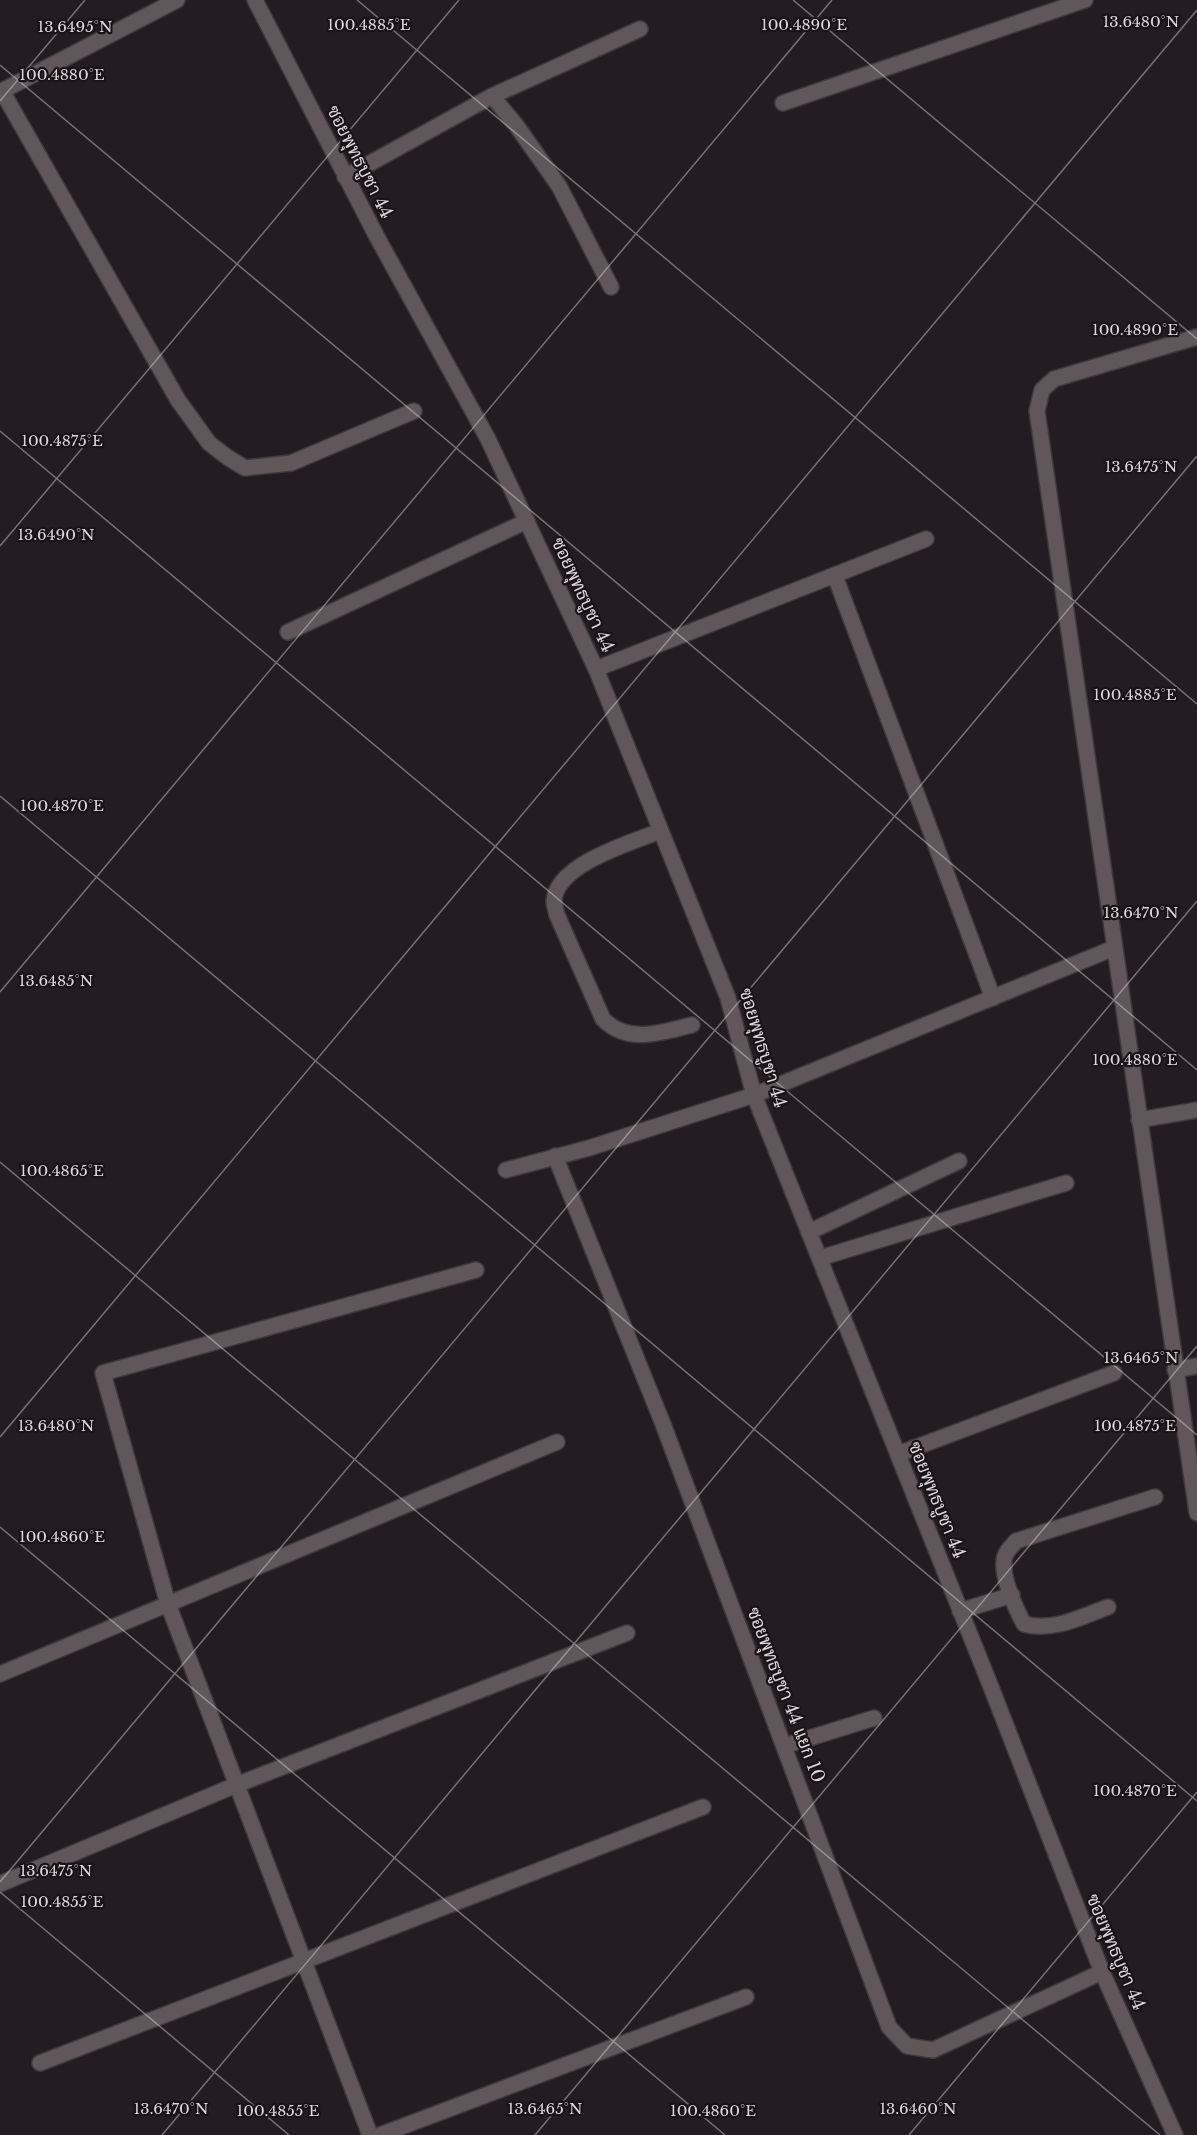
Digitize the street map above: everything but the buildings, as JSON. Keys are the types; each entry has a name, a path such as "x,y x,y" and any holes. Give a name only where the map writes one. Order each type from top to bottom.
{"street":[{"path":"177,0 1,91 178,400 210,443 245,468 291,463 414,411"},
{"name":"ซอยพุทธบูชา 44","path":"255,0 345,177 488,439 596,669 728,998 754,1095 1102,1972 1175,2135"},
{"path":"783,103 1077,2"},
{"path":"345,177 492,96 640,29"},
{"path":"492,96 516,125 559,186 611,287"},
{"path":"1197,337 1054,379 1042,390 1037,411 1197,1513"},
{"path":"288,632 527,521"},
{"path":"596,669 926,539"},
{"path":"835,576 993,998"},
{"path":"660,831 583,862 563,879 554,899 557,915 598,1009 603,1019 611,1027 622,1032 649,1035 692,1025"},
{"path":"507,1170 589,1148 754,1095 1114,948"},
{"path":"1139,1120 1197,1110"},
{"name":"ซอยพุทธบูชา 44 แยก 10","path":"555,1156 663,1424 889,2028 907,2046 933,2050 1102,1972"},
{"path":"809,1232 959,1161"},
{"path":"820,1258 1066,1183"},
{"path":"370,2135 168,1604 103,1372 476,1270"},
{"path":"1175,1370 1197,1366"},
{"path":"898,1454 1114,1372"},
{"path":"0,1674 558,1442"},
{"path":"1108,1607 1055,1625 1036,1627 1024,1624 1006,1578 1004,1558 1016,1541 1155,1497"},
{"path":"960,1611 1012,1595"},
{"path":"0,1884 236,1785 627,1633"},
{"path":"784,1746 874,1718"},
{"path":"40,2063 703,1807"},
{"path":"380,2135 746,1997"}]}
